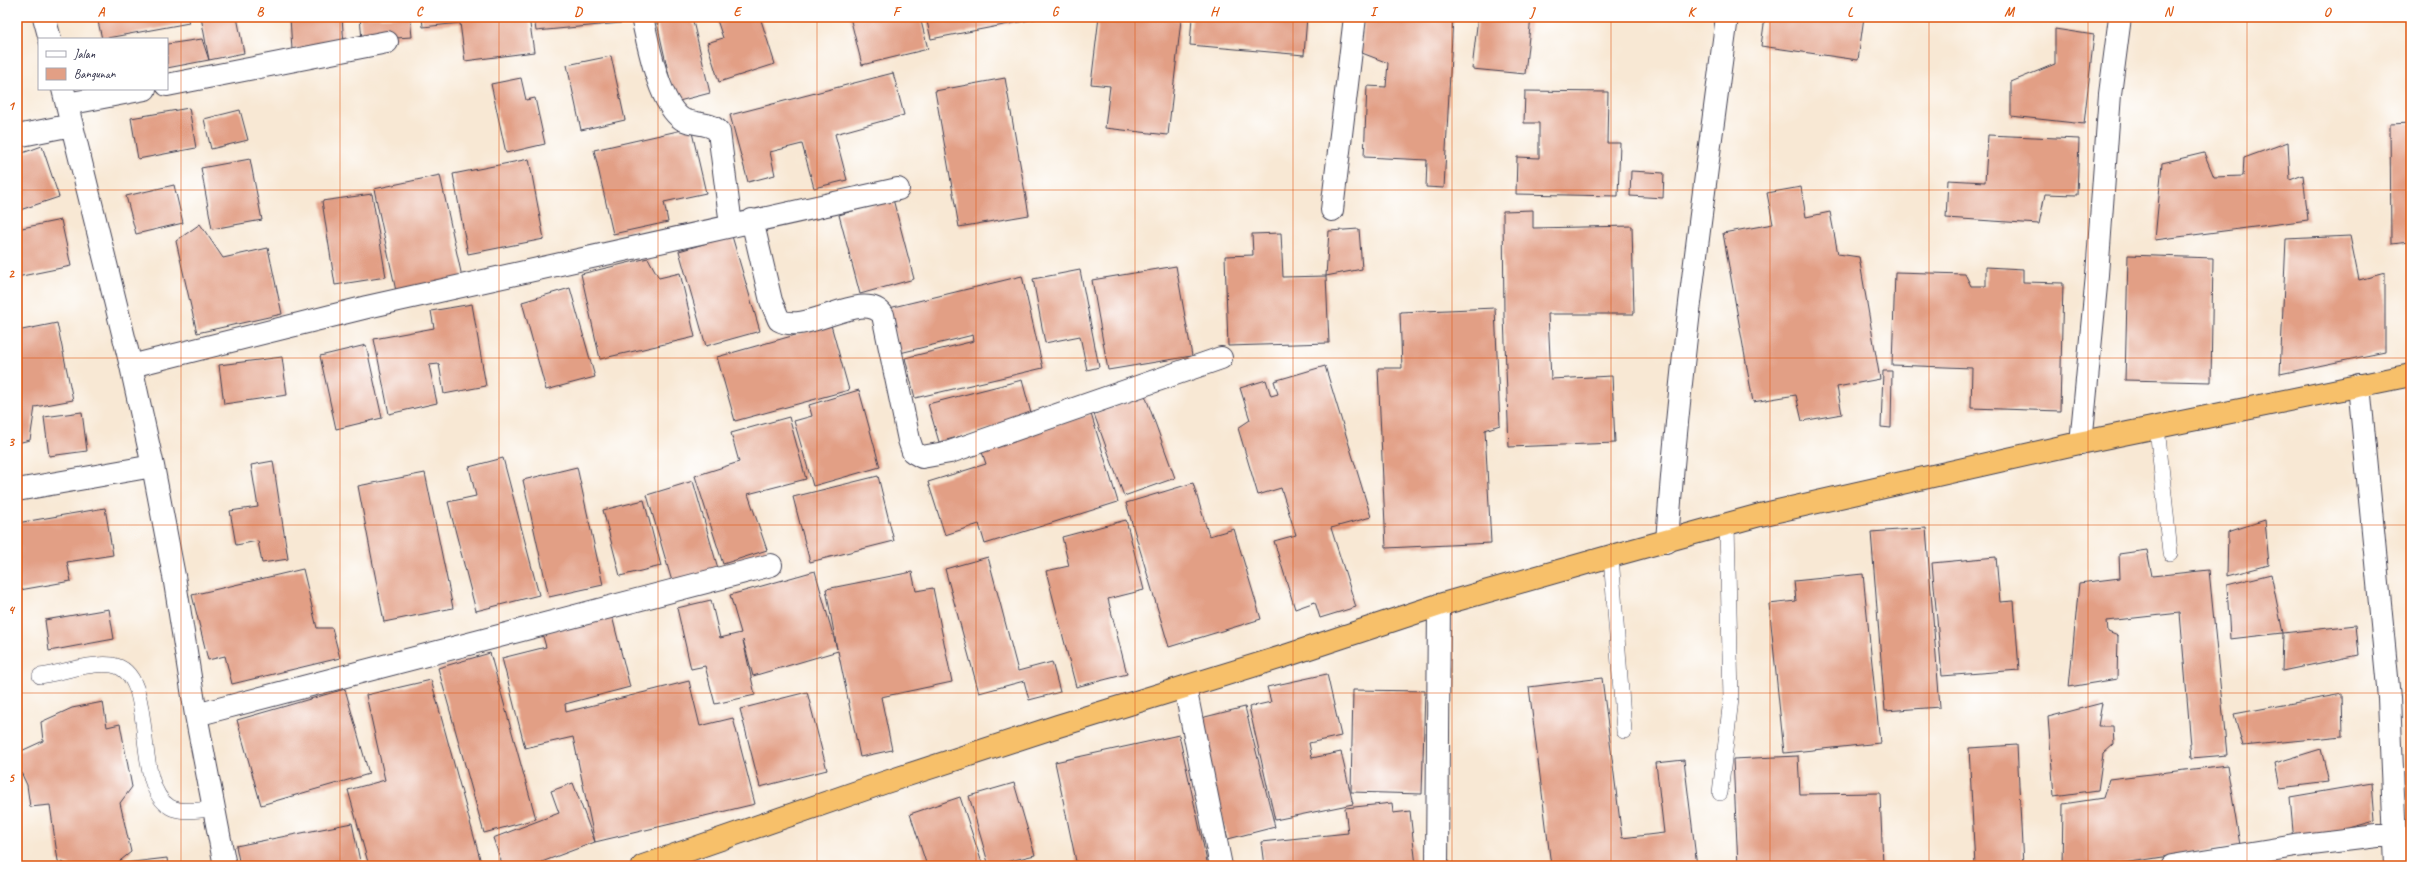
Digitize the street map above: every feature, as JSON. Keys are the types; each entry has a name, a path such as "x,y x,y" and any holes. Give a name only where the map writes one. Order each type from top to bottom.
{"highway":[{"path":"643,866 883,783 1439,605 1611,556 1667,542 1760,515 2081,443 2411,374"}],"street":[{"path":"44,17 50,38"},
{"path":"642,17 658,81 673,109 678,116 689,123 714,128 719,132 731,224"},
{"path":"1332,210 1355,17"},
{"path":"1667,542 1672,462 1727,17"},
{"path":"2081,443 2097,275 2110,94 2120,17"},
{"path":"168,85 387,42"},
{"path":"135,90 65,97 131,366 153,466 174,576 196,715 216,809 225,866"},
{"path":"17,136 72,125"},
{"path":"131,366 367,307 731,224 898,189"},
{"path":"752,220 771,301 779,320 794,324 855,308 870,307 880,310 883,315 913,452 922,457 950,452 1221,358"},
{"path":"2359,385 2389,698 2396,866"},
{"path":"17,490 153,466"},
{"path":"196,715 771,565"},
{"path":"1437,866 1439,605"},
{"path":"1185,687 1221,866"},
{"path":"2172,866 2295,846 2394,834"}],"lane":[{"path":"2157,427 2170,553"},
{"path":"1720,793 1731,699 1727,525"},
{"path":"1611,556 1624,731"},
{"path":"40,676 99,665 117,666 128,673 135,687 140,707 153,782 162,800 176,809 216,809"}],"building":[{"path":"97,17 187,17 189,23 107,38 102,38"},
{"path":"201,17 237,17 244,53 209,60"},
{"path":"290,17 342,17 344,46 292,50"},
{"path":"360,17 410,17 412,37 362,40"},
{"path":"422,17 529,17 534,52 465,61 460,23 423,27"},
{"path":"534,17 621,17 621,23 536,31"},
{"path":"692,17 710,93 675,102 657,23"},
{"path":"716,17 760,17 775,64 719,82 707,43 723,38"},
{"path":"850,17 920,17 928,49 862,65"},
{"path":"926,17 1039,17 1040,18 931,39"},
{"path":"1099,17 1150,17 1181,20 1168,135 1105,128 1110,86 1091,84"},
{"path":"1192,17 1307,17 1304,55 1190,45"},
{"path":"1364,17 1453,17 1444,188 1426,187 1427,160 1364,157 1367,86 1386,87 1388,63 1362,53"},
{"path":"1478,17 1531,17 1525,74 1472,69"},
{"path":"1765,17 1864,17 1858,60 1761,46"},
{"path":"2055,29 2094,35 2084,124 2011,116 2011,82 2055,64"},
{"path":"202,39 209,60 168,68 168,44"},
{"path":"611,56 625,120 581,130 567,65"},
{"path":"2410,64 2411,78 2408,78"},
{"path":"893,73 904,115 835,134 847,180 814,188 802,144 770,152 775,175 748,182 730,115"},
{"path":"521,78 526,100 535,98 545,144 506,153 491,84"},
{"path":"1005,78 1029,215 959,227 935,91"},
{"path":"1525,91 1608,92 1607,143 1620,143 1618,196 1516,194 1517,157 1539,158 1539,123 1524,123"},
{"path":"189,108 196,148 138,159 131,118"},
{"path":"240,110 248,140 211,149 204,119"},
{"path":"2411,123 2411,242 2391,244 2390,124"},
{"path":"691,128 706,193 664,202 668,222 613,234 594,150"},
{"path":"1988,135 2079,139 2077,195 2045,194 2039,224 1946,218 1948,180 1985,182"},
{"path":"2288,142 2290,180 2303,175 2308,220 2155,240 2162,163 2204,153 2214,177 2243,176 2244,158"},
{"path":"42,146 59,197 17,211 17,155"},
{"path":"250,159 262,220 212,229 201,168"},
{"path":"529,159 544,239 468,254 453,174"},
{"path":"1631,171 1664,173 1663,198 1630,196"},
{"path":"440,175 462,277 396,291 374,189"},
{"path":"174,185 183,223 136,234 126,196"},
{"path":"1801,187 1806,217 1830,212 1838,254 1859,257 1880,379 1837,387 1842,414 1802,421 1796,395 1753,402 1723,233 1773,224 1767,193"},
{"path":"372,194 386,277 335,285 322,201"},
{"path":"893,199 914,279 860,294 839,215"},
{"path":"1533,210 1533,228 1632,226 1634,314 1548,314 1551,379 1612,376 1615,443 1509,447 1504,316 1503,211"},
{"path":"61,220 71,266 17,277 17,229"},
{"path":"200,224 223,258 268,248 282,314 197,333 176,241"},
{"path":"1359,229 1362,269 1326,276 1329,231"},
{"path":"1281,233 1283,277 1326,276 1329,343 1228,346 1225,256 1253,255 1252,234"},
{"path":"732,236 760,331 706,346 679,251"},
{"path":"2350,236 2359,280 2385,273 2385,352 2280,374 2286,239"},
{"path":"2128,255 2213,258 2211,382 2125,380"},
{"path":"648,258 659,278 680,273 695,337 600,359 581,274"},
{"path":"1176,266 1192,356 1108,370 1092,280"},
{"path":"1986,267 2023,269 2023,282 2063,283 2060,411 1971,408 1972,368 1892,365 1895,272 1965,274 1971,286 1986,286"},
{"path":"1080,270 1099,367 1087,370 1080,336 1045,343 1033,279"},
{"path":"1022,276 1043,368 915,398 905,358 974,341 973,335 900,353 889,308"},
{"path":"570,288 595,377 546,390 522,302"},
{"path":"472,304 486,386 444,394 439,364 429,365 437,403 389,414 374,339 434,328 431,311"},
{"path":"1495,308 1500,425 1485,430 1491,543 1386,548 1378,368 1402,368 1400,312"},
{"path":"57,323 73,400 35,407 30,440 17,443 17,331"},
{"path":"831,325 849,390 735,421 717,357"},
{"path":"366,345 382,418 336,429 320,356"},
{"path":"282,357 287,395 224,404 219,365"},
{"path":"1325,366 1371,517 1331,528 1356,607 1320,618 1315,602 1295,609 1274,541 1296,535 1281,488 1258,495 1238,428 1250,420 1240,388 1266,380 1271,396 1278,394 1274,381"},
{"path":"1883,371 1892,371 1891,428 1881,427"},
{"path":"1022,380 1032,417 939,442 928,404"},
{"path":"859,390 880,467 813,486 794,421 812,416 809,405"},
{"path":"1145,395 1175,478 1124,496 1094,414"},
{"path":"82,412 87,451 49,456 44,417"},
{"path":"1091,414 1118,502 985,544 979,524 945,535 928,482 986,464 981,449"},
{"path":"789,417 806,479 748,494 767,550 723,564 695,476 739,462 731,433"},
{"path":"503,458 539,595 476,611 448,502 476,496 469,467"},
{"path":"273,461 288,559 262,563 258,541 236,545 230,511 258,507 251,465"},
{"path":"577,467 603,585 549,597 523,480"},
{"path":"425,473 453,608 384,622 358,486"},
{"path":"878,476 894,541 810,562 793,497"},
{"path":"693,481 719,572 673,585 647,495"},
{"path":"1193,483 1209,536 1234,529 1261,619 1169,647 1126,503"},
{"path":"644,500 661,566 620,576 603,510"},
{"path":"105,508 113,555 67,562 71,581 20,590 17,572 17,523"},
{"path":"1126,520 1144,590 1108,599 1127,674 1076,687 1046,571 1069,566 1062,537"},
{"path":"2265,520 2269,565 2227,576 2228,532"},
{"path":"1926,528 1940,707 1885,711 1871,532"},
{"path":"2147,550 2152,576 2209,570 2227,755 2192,758 2180,613 2107,621 2108,632 2118,636 2117,679 2069,687 2079,583 2120,578 2119,554"},
{"path":"988,557 1018,671 1052,662 1060,692 1029,700 1024,681 979,693 945,569"},
{"path":"1996,557 2000,602 2014,601 2019,670 1942,676 1932,563"},
{"path":"303,569 317,628 332,628 340,658 232,684 225,656 208,660 192,595"},
{"path":"815,571 837,649 826,589 912,572 916,591 933,588 952,682 881,697 892,750 860,757 838,651 753,676 743,640 755,695 715,704 705,666 691,669 677,608 711,600 720,638 741,633 730,595"},
{"path":"1863,574 1880,743 1784,753 1769,604 1796,601 1794,581"},
{"path":"2271,574 2283,633 2230,639 2227,585"},
{"path":"109,609 114,639 49,651 45,620"},
{"path":"612,616 630,687 565,704 566,712 689,681 700,726 733,718 755,804 595,842 573,737 525,748 502,658 546,647 542,633"},
{"path":"2356,625 2359,655 2282,671 2283,633"},
{"path":"490,653 536,819 484,833 438,668"},
{"path":"1327,674 1341,736 1309,743 1312,758 1341,752 1353,804 1275,820 1249,707 1271,702 1267,687"},
{"path":"1602,678 1622,838 1664,833 1656,763 1684,760 1697,866 1551,866 1529,687"},
{"path":"431,680 482,866 369,866 348,790 385,780 366,695"},
{"path":"345,689 369,774 261,805 237,720"},
{"path":"1353,690 1425,691 1422,794 1351,792"},
{"path":"807,692 827,770 760,787 740,709"},
{"path":"2342,694 2343,736 2243,746 2234,714"},
{"path":"103,702 107,727 120,724 132,787 120,803 131,852 116,864 167,858 168,866 71,866 58,861 50,805 30,807 27,785 17,764 17,753 43,741 41,722 72,708"},
{"path":"2102,703 2098,726 2113,726 2114,744 2103,754 2098,790 2054,796 2048,717"},
{"path":"1245,707 1275,827 1228,839 1197,719"},
{"path":"1179,735 1208,866 1142,866 1141,864 1077,866 1055,762"},
{"path":"2017,745 2023,866 1975,866 1969,748"},
{"path":"2321,749 2329,782 2280,788 2275,763"},
{"path":"1798,756 1800,794 1880,793 1883,866 1738,866 1733,759"},
{"path":"2227,765 2240,845 2105,866 2062,866 2063,804 2103,798 2109,779"},
{"path":"573,783 595,842 531,866 503,866 493,838 559,813 551,791"},
{"path":"1014,783 1035,855 989,866 969,796"},
{"path":"2372,783 2375,821 2294,843 2290,797"},
{"path":"960,797 983,866 927,866 910,814"},
{"path":"1392,803 1393,813 1410,811 1416,866 1264,866 1261,842 1348,833 1345,808"},
{"path":"352,823 361,866 240,866 236,846"}]}
